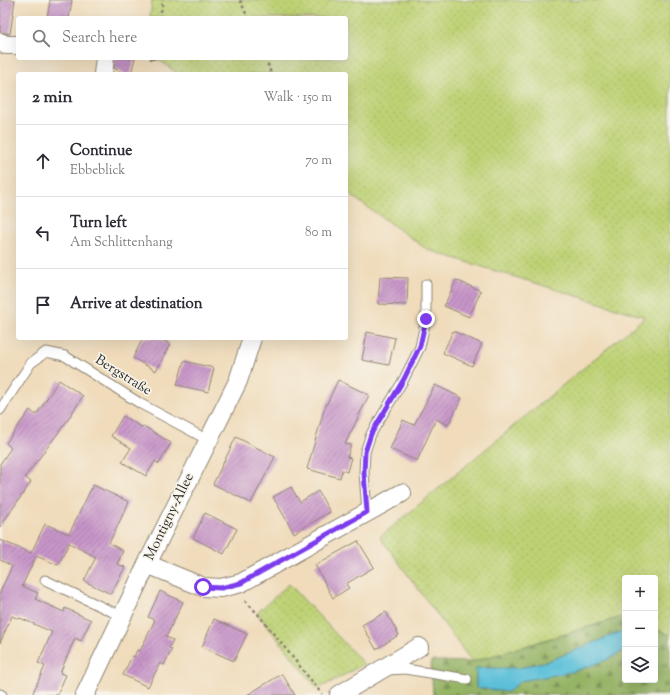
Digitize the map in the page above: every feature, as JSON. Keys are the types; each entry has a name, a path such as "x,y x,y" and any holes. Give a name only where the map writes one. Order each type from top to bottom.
{"street":[{"path":"0,42 6,46 16,45"},
{"path":"103,72 105,60"},
{"name":"Montigny-Allee","path":"85,695 147,564 238,381 251,340"},
{"path":"147,564 203,587 221,588 241,583 402,493"},
{"path":"339,695 419,647"}],"lane":[{"path":"367,512 364,473 365,452 371,434 404,379 420,346 426,319 426,284"},
{"name":"Bergstraße","path":"0,410 31,363 46,352 65,356 141,404 208,440"},
{"path":"45,580 123,617"},
{"path":"378,671 405,669 467,678"}],"path":[{"path":"160,16 163,0"},
{"path":"240,0 247,16"},
{"path":"267,60 270,72"},
{"path":"257,613 318,689"}],"green space":[{"path":"152,0 670,0 670,635 658,630 658,575 622,575 622,617 472,662 380,537 645,317 428,250 348,193 348,72 176,72 159,60 348,60 348,16 150,16"},
{"path":"289,584 364,664 318,689 257,613"},
{"path":"622,617 622,683 658,683 658,630 670,635 670,695 433,695 431,661 472,662"}],"water":[{"path":"622,631 622,652 607,660 572,672 521,681 508,692 476,688 476,668 519,668 551,660"}],"building":[{"path":"0,0 15,0 10,34 0,32"},
{"path":"50,0 72,0 69,16 47,16"},
{"path":"115,60 134,60 132,72 121,72 114,68"},
{"path":"380,277 408,278 407,305 378,304"},
{"path":"456,280 481,291 469,317 444,306"},
{"path":"453,331 482,344 472,366 443,353"},
{"path":"367,332 395,338 389,365 362,360"},
{"path":"142,340 163,340 170,344 156,371 133,358"},
{"path":"184,361 214,368 208,392 177,385"},
{"path":"59,380 83,396 67,421 25,477 31,482 0,527 0,464 11,448 6,443 30,410 36,415"},
{"path":"338,380 369,395 345,444 351,445 347,457 351,458 347,472 342,470 340,478 307,469 324,410"},
{"path":"435,385 462,398 448,425 436,419 417,461 390,449 403,420 414,425"},
{"path":"123,416 171,443 159,464 155,461 146,476 122,462 131,448 111,436"},
{"path":"236,437 275,457 251,503 213,484"},
{"path":"93,485 129,502 109,543 123,551 117,564 125,567 111,594 84,581 96,557 69,543 58,565 36,556 22,586 38,593 35,599 64,612 65,608 91,620 81,641 75,638 60,673 66,675 57,695 32,695 45,666 38,663 52,632 12,616 0,643 0,592 12,566 0,560 0,540 31,553 45,524 69,534"},
{"path":"291,487 300,502 318,491 330,512 294,533 273,497"},
{"path":"205,513 237,529 224,554 193,538"},
{"path":"358,541 374,567 346,584 349,588 333,598 315,565"},
{"path":"160,591 183,602 166,637 173,640 169,648 172,649 164,665 160,663 148,687 123,675 132,656 134,657 137,650 140,651 155,620 148,617"},
{"path":"386,612 399,635 376,649 362,625"},
{"path":"214,619 247,634 234,661 202,647"},
{"path":"282,674 295,695 247,695"}],"route":[{"path":"203,587 221,588 241,583 367,512 364,473 365,452 371,434 404,379 420,346 426,319"}]}
